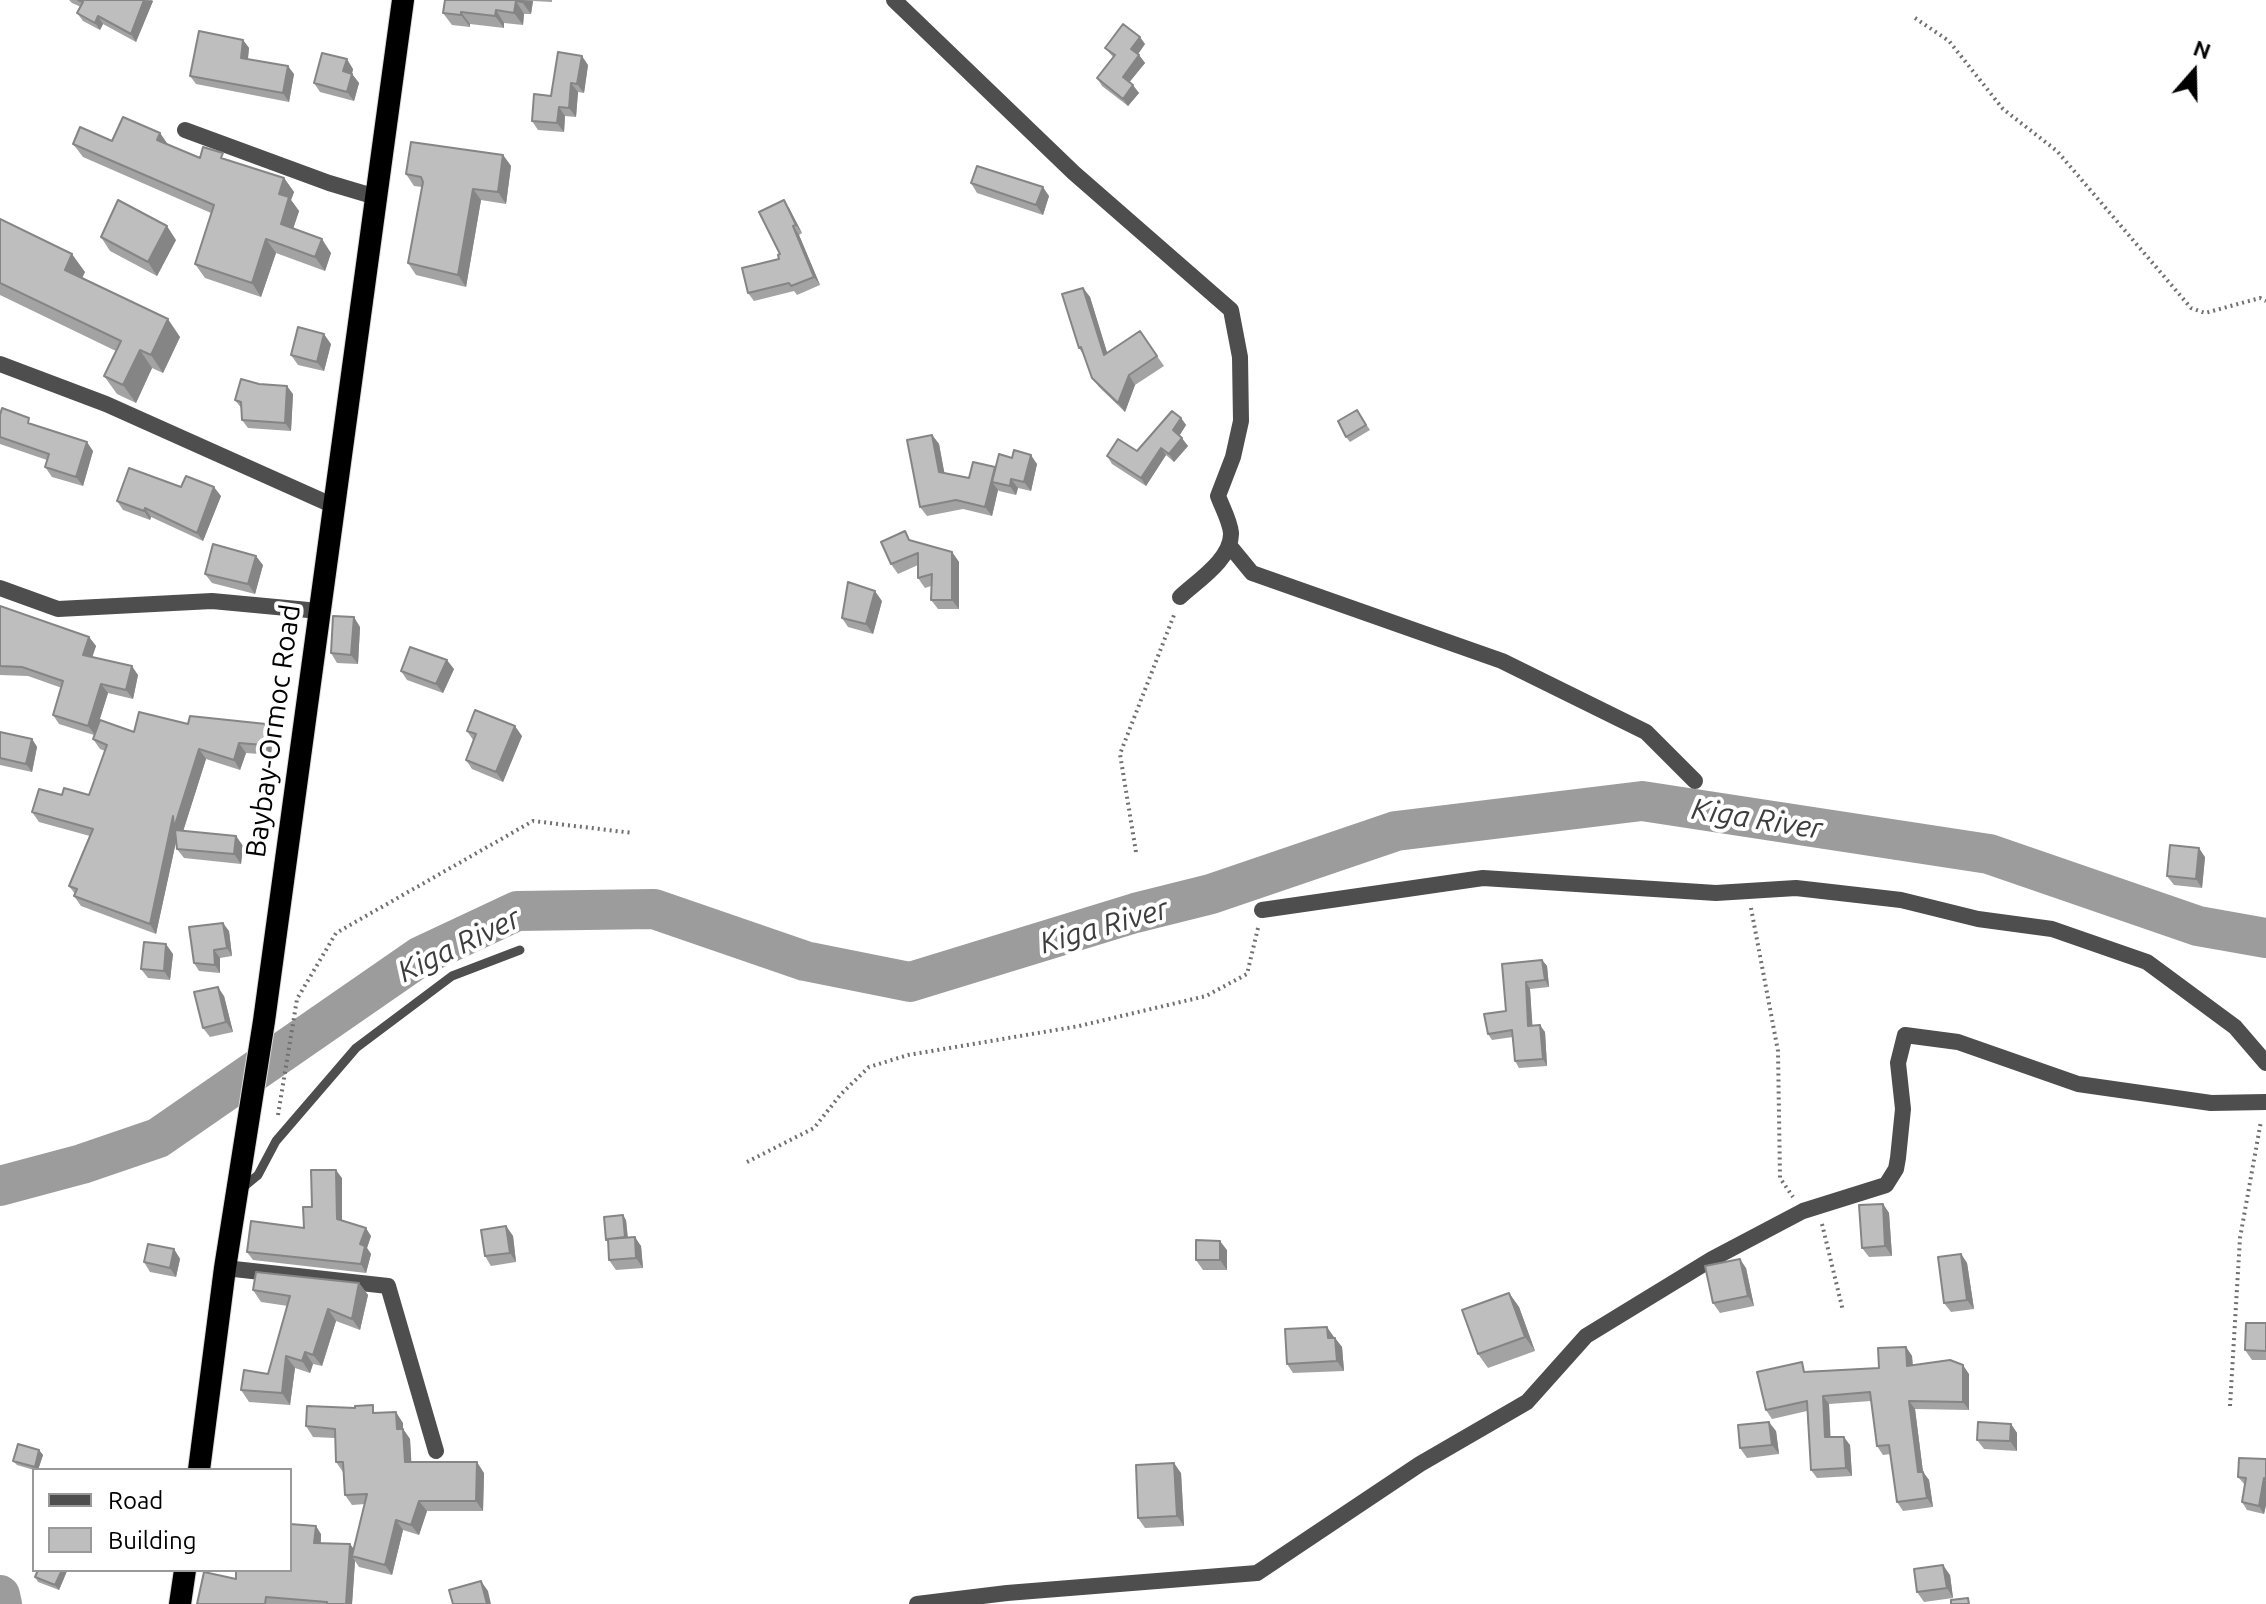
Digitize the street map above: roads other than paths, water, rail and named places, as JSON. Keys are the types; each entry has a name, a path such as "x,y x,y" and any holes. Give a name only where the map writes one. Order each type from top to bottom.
{"highway":[{"name":"Baybay-Ormoc Road","path":"199,1468 225,1268 264,1021 403,0"},
{"path":"180,1604 185,1572"}],"street":[{"path":"894,0 1074,173 1231,310 1240,357 1241,421 1233,457 1218,496 1231,531 1229,545 1222,557 1180,597"},
{"path":"185,130 376,197"},
{"path":"0,364 106,404 334,506"},
{"path":"1229,545 1252,573 1502,661 1646,732 1695,781"},
{"path":"0,588 58,609 212,601 319,611"},
{"path":"1262,910 1483,878 1716,893 1796,888 1901,900 1978,919 2052,929 2147,962 2235,1027 2266,1063"},
{"path":"917,1604 1007,1593 1257,1573 1420,1464 1527,1402 1586,1336 1712,1259 1803,1211 1886,1185 1898,1158 1903,1109 1898,1063 1905,1035 1958,1042 2078,1084 2211,1103 2265,1103"},
{"path":"225,1268 388,1286 436,1451"}],"lane":[{"path":"240,1181 258,1175 276,1141 356,1048 452,976 520,950"}],"waterway":[{"name":"Kiga River","path":"0,1186 82,1164 158,1138 421,956 517,911 654,909 805,961 910,982 1135,913 1211,894 1396,831 1642,801 1989,854 2198,926 2266,938"},
{"path":"0,1595 2,1604"}]}
